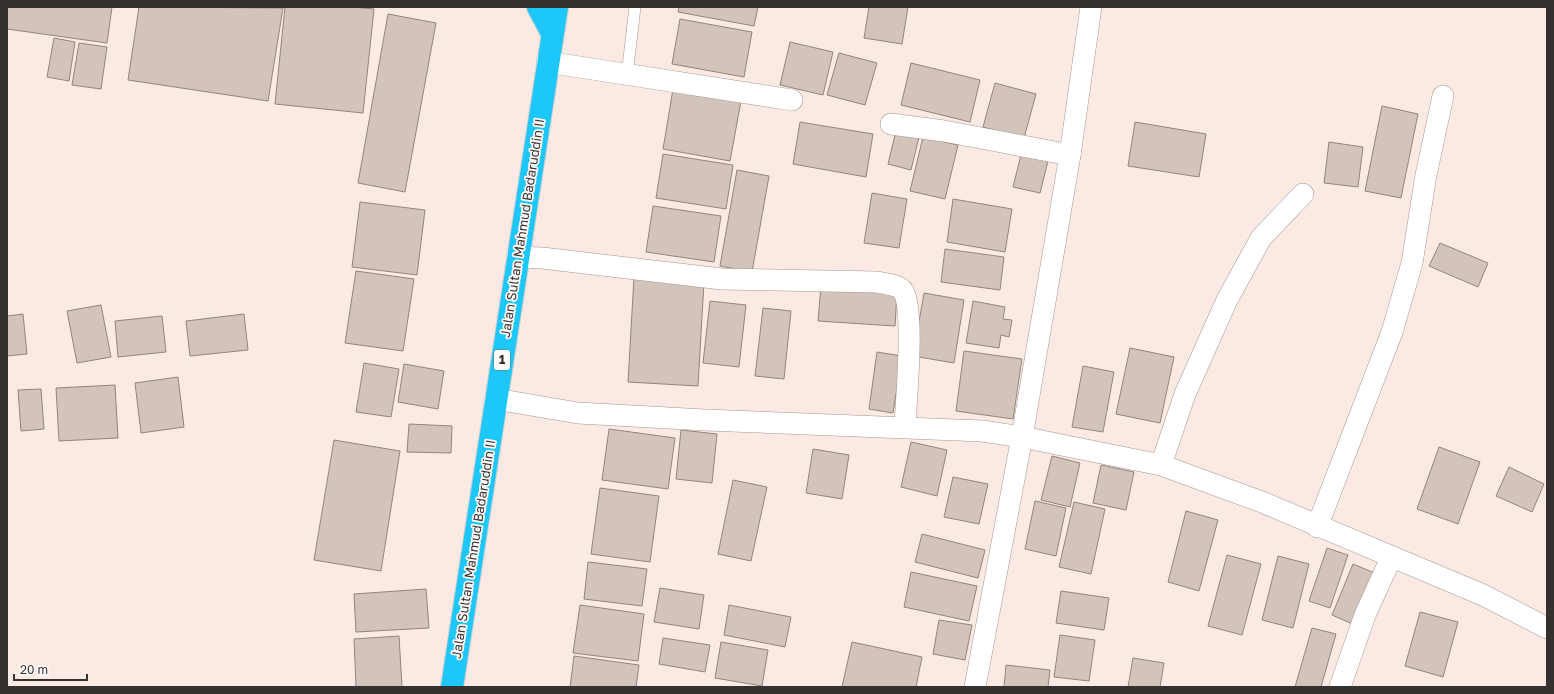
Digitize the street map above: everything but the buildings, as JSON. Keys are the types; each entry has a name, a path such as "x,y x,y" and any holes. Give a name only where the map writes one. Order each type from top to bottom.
{"highway":[{"path":"538,7 552,33"},
{"name":"Jalan Sultan Mahmud Badaruddin II","path":"452,687 547,62 557,7"}],"street":[{"path":"975,687 1022,437 1070,155 1091,7"},
{"path":"547,62 792,100"},
{"path":"1317,527 1392,332 1410,271 1426,175 1443,96"},
{"path":"892,124 944,131 1070,155"},
{"path":"1161,465 1185,394 1227,300 1261,238 1303,194"},
{"path":"517,257 542,258 722,279 877,282 898,286 908,304 908,356 905,427"},
{"path":"496,399 578,413 705,420 982,431 1022,437 1161,465 1262,502 1317,527 1483,595 1547,628"},
{"path":"1340,687 1365,615 1391,558"}],"lane":[{"path":"627,75 635,7"}]}
